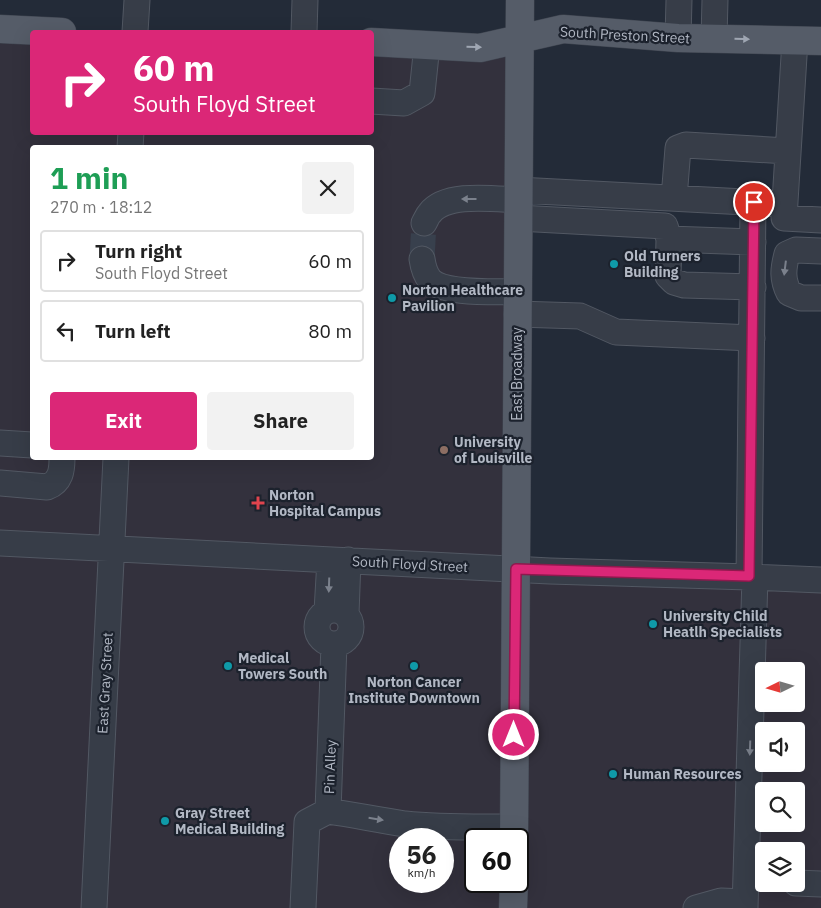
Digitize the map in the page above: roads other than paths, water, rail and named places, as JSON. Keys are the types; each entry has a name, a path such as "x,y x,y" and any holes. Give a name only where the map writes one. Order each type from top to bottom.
{"main road":[{"name":"East Broadway","path":"514,828 520,0"},
{"path":"0,29 30,30"},
{"name":"South Preston Street","path":"374,42 480,48 563,29 678,38 808,41"},
{"path":"514,893 514,908"}],"street":[{"path":"135,30 137,0"},
{"path":"304,30 305,0"},
{"path":"514,0 520,0"},
{"path":"678,38 679,0"},
{"path":"714,38 715,0"},
{"path":"808,41 788,151 784,218 821,220"},
{"path":"374,102 404,103 422,93 427,45"},
{"path":"674,198 678,148 686,145 788,151"},
{"path":"424,224 430,212 439,205 448,200 463,198 518,203 665,226 669,239 668,276 674,282 684,285 753,287"},
{"path":"518,203 674,198 784,204"},
{"path":"708,906 750,894 754,202"},
{"path":"669,239 753,242"},
{"path":"821,251 796,250 787,254 784,266 784,284 789,293 801,298 821,298"},
{"path":"422,259 424,269 430,280 442,288 580,316 616,332 752,338"},
{"path":"0,443 30,445"},
{"path":"0,483 47,487 60,478 62,460"},
{"name":"East Gray Street","path":"94,908 116,460"},
{"name":"South Floyd Street","path":"0,543 516,569 821,580"},
{"name":"Pin Alley","path":"303,908 307,822 328,811 334,644 346,639 350,633 351,626 350,620 337,613 339,560"},
{"path":"328,811 407,824 480,828"},
{"path":"805,884 821,884"}],"tunnel":[{"path":"422,259 424,223"}],"place":[{"name":"Old Turners Building","path":"614,264"},
{"name":"Norton Healthcare Pavilion","path":"392,298"},
{"name":"University of Louisville","path":"444,450"},
{"name":"Norton Hospital Campus","path":"258,503"},
{"name":"University Child Heatlh Specialists","path":"653,624"},
{"name":"Medical Towers South","path":"228,666"},
{"name":"Norton Cancer Institute Downtown","path":"414,666"},
{"name":"Human Resources","path":"613,774"},
{"name":"Gray Street Medical Building","path":"165,821"}]}
